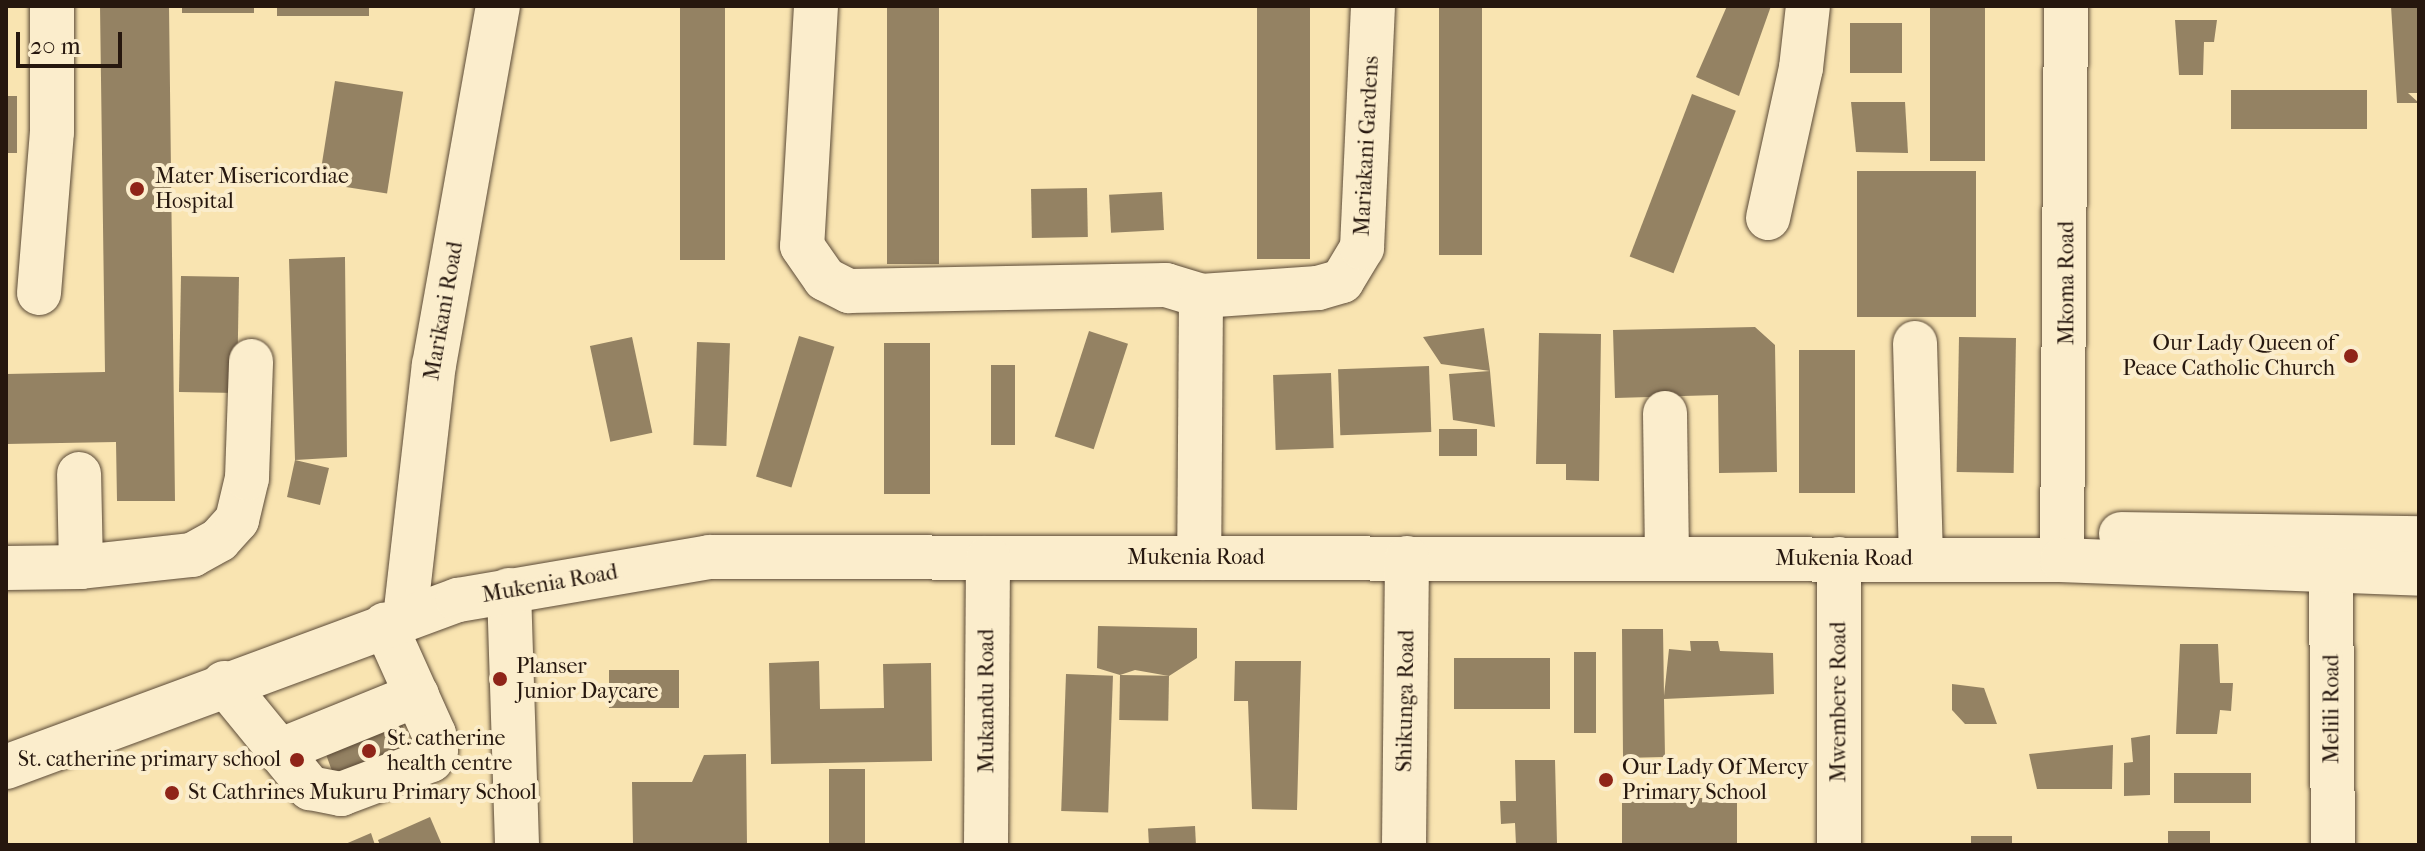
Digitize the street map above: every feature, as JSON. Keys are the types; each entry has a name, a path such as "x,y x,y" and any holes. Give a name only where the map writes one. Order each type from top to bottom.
{"street":[{"path":"39,293 52,132 52,6"},
{"name":"Marikani Road","path":"395,621 434,365 498,6"},
{"path":"816,6 802,246 825,279 849,291 1166,285 1201,296 1199,558"},
{"name":"Mariakani Gardens","path":"1201,296 1318,288 1342,281 1362,248 1373,6"},
{"path":"1768,218 1801,68 1808,6"},
{"name":"Mkoma Road","path":"2063,546 2066,6"},
{"path":"1915,343 1921,559"},
{"path":"6,568 81,567 192,555 219,540 237,520 247,478 251,361"},
{"path":"1665,413 1667,558"},
{"path":"79,474 81,567"},
{"path":"2063,546 2419,538"},
{"name":"Mukenia Road","path":"6,767 395,621 509,590 709,557 1921,559 2063,546 2331,573 2419,574"},
{"name":"Mukandu Road","path":"986,845 988,558"},
{"name":"Shikunga Road","path":"1404,845 1407,558"},
{"name":"Mwembere Road","path":"1839,559 1839,845"},
{"name":"Melili Road","path":"2331,573 2333,845"},
{"path":"509,590 517,845"},
{"path":"224,683 310,788 341,794 431,760 434,734 417,695 395,621"},
{"path":"279,751 417,695"}],"building":[{"name":"Mater Misericordiae Hospital","path":"100,6 169,6 175,501 117,501 116,442 6,444 6,374 105,372"},
{"path":"182,6 254,6 254,13 182,13"},
{"path":"277,6 369,6 369,16 277,16"},
{"path":"680,6 725,6 725,260 680,260"},
{"path":"887,6 939,6 939,264 887,264"},
{"path":"1257,6 1310,6 1310,259 1257,259"},
{"path":"1439,6 1482,6 1482,255 1439,255"},
{"path":"1727,6 1771,6 1739,96 1696,77"},
{"path":"1930,6 1985,6 1985,161 1930,161"},
{"path":"2391,6 2419,6 2419,93 2408,93 2419,103 2397,103"},
{"path":"2175,20 2217,20 2214,42 2204,42 2203,75 2179,75"},
{"path":"1850,23 1902,23 1902,73 1850,73"},
{"path":"335,81 403,92 387,194 319,183"},
{"path":"2231,90 2367,90 2367,129 2231,129"},
{"path":"1692,94 1736,111 1674,273 1630,256"},
{"path":"6,96 17,96 17,153 6,153"},
{"path":"1851,102 1905,102 1908,153 1856,152"},
{"path":"1857,171 1976,171 1976,317 1857,317"},
{"path":"1087,188 1088,237 1032,238 1031,189"},
{"path":"1162,192 1164,230 1111,233 1109,195"},
{"path":"345,257 347,457 295,460 289,259"},
{"path":"181,276 239,277 237,393 179,392"},
{"path":"1755,327 1775,345 1777,472 1719,473 1718,395 1615,398 1613,330"},
{"path":"1484,328 1490,371 1441,364 1423,337"},
{"path":"1089,331 1128,344 1094,449 1055,437"},
{"path":"1539,333 1601,334 1599,481 1566,480 1566,464 1536,464"},
{"path":"799,336 834,347 791,487 756,477"},
{"path":"632,337 652,433 610,442 590,346"},
{"path":"1959,337 2016,338 2014,473 1957,472"},
{"path":"697,342 730,343 726,446 693,445"},
{"path":"884,343 930,343 930,494 884,494"},
{"path":"1799,350 1855,350 1855,493 1799,493"},
{"path":"991,365 1015,365 1015,445 991,445"},
{"path":"1429,366 1431,432 1340,435 1338,369"},
{"path":"1490,371 1495,427 1453,420 1449,374"},
{"path":"1331,373 1334,448 1276,450 1273,375"},
{"path":"1439,429 1477,429 1477,456 1439,456"},
{"path":"295,460 329,468 320,505 287,497"},
{"path":"1098,626 1197,628 1197,658 1169,676 1135,670 1120,675 1097,668"},
{"path":"1622,629 1663,629 1664,696 1669,649 1691,651 1690,641 1718,641 1720,651 1773,653 1774,694 1664,699 1665,757 1623,758"},
{"path":"2180,644 2218,644 2220,683 2233,683 2231,711 2220,710 2217,734 2176,734"},
{"path":"1574,652 1596,652 1596,733 1574,733"},
{"path":"1454,658 1550,658 1550,709 1454,709"},
{"path":"819,661 820,709 884,708 883,664 931,663 932,761 771,764 769,663"},
{"path":"1235,661 1301,661 1297,810 1252,809 1248,701 1234,701"},
{"path":"609,670 679,670 679,708 609,708"},
{"path":"1066,674 1113,676 1108,813 1061,811"},
{"path":"1120,675 1169,676 1168,721 1119,720"},
{"path":"1952,684 1984,688 1997,724 1965,724 1952,710"},
{"name":"St. catherine health centre","path":"400,718 414,756 337,784 323,746"},
{"path":"2150,735 2150,795 2124,796 2124,763 2133,762 2131,738"},
{"path":"2113,745 2112,789 2037,789 2029,754"},
{"path":"746,754 747,845 633,845 632,782 692,782 704,755"},
{"path":"1515,760 1555,760 1557,844 1516,845 1515,823 1501,824 1500,801 1516,801"},
{"path":"829,769 865,769 865,845 829,845"},
{"path":"2174,773 2251,773 2251,803 2174,803"},
{"path":"1622,798 1737,798 1737,845 1622,845"},
{"path":"430,817 442,845 380,845 378,840"},
{"path":"1195,826 1196,845 1149,845 1148,828"},
{"path":"2168,831 2210,831 2210,845 2168,845"},
{"path":"371,833 375,845 343,845"},
{"path":"1971,836 2012,836 2012,845 1971,845"}],"place":[{"name":"Mater Misericordiae Hospital","path":"137,189"},
{"name":"Our Lady Queen of Peace Catholic Church","path":"2351,356"},
{"name":"Planser Junior Daycare","path":"500,679"},
{"name":"St. catherine health centre","path":"369,751"},
{"name":"St. catherine primary school","path":"297,760"},
{"name":"Our Lady Of Mercy Primary School","path":"1606,780"},
{"name":"St Cathrines Mukuru Primary School","path":"172,793"}]}
